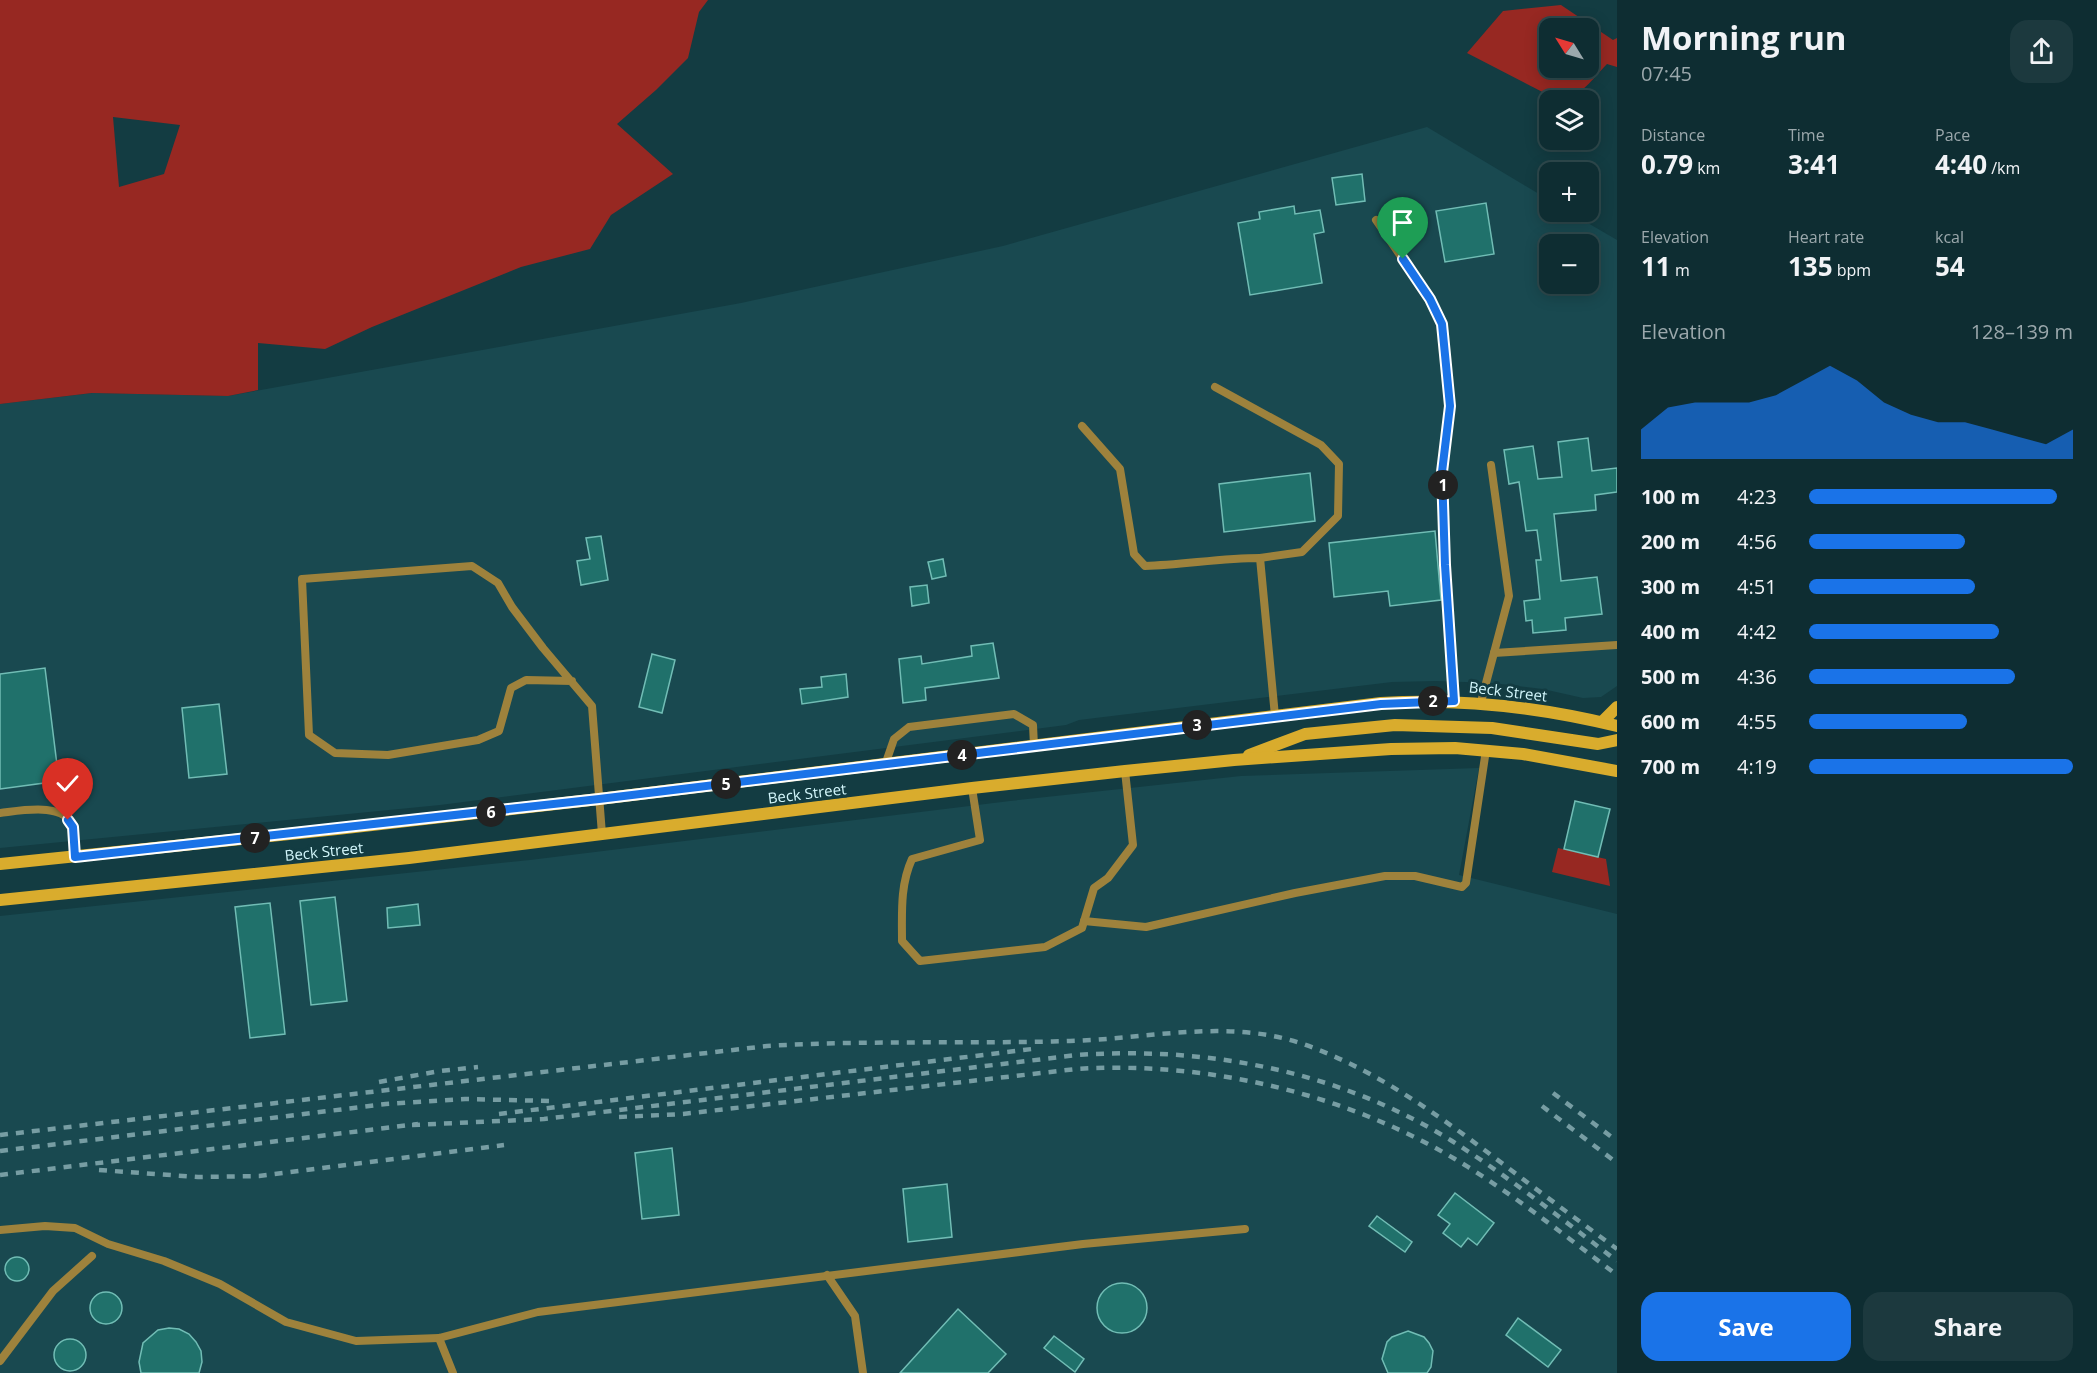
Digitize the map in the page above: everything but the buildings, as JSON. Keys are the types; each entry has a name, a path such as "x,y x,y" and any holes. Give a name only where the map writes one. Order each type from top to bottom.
{"main road":[{"name":"Beck Street","path":"0,864 599,799 1381,704 1481,702 1617,726"},
{"path":"1602,723 1617,706"},
{"path":"1234,760 1305,734 1395,725 1492,728 1598,744 1617,740"},
{"name":"Beck Street","path":"0,900 409,858 972,788 1234,760 1425,748 1522,754 1617,771"}],"lane":[{"path":"1376,220 1430,299 1442,324 1450,406 1442,472 1445,565 1454,701"},
{"path":"1082,426 1120,469 1134,554 1145,566 1260,558 1302,552 1338,516 1339,464 1321,445 1215,387"},
{"path":"1481,702 1509,596 1491,465"},
{"path":"1260,558 1275,716"},
{"path":"572,681 526,680 511,688 499,731 478,740 388,755 336,753 309,735 302,579 472,566 498,584 537,640 572,681 592,706 602,834"},
{"path":"1494,653 1617,645"},
{"path":"885,765 894,739 909,727 1014,714 1033,725 1034,746"},
{"path":"1084,921 1146,927 1295,893 1385,876 1415,876 1462,887 1466,883 1486,750"},
{"path":"972,788 980,840 912,859 906,873 902,896 902,941 920,961 1045,947 1082,928 1094,888 1108,878 1133,845 1125,771"},
{"path":"0,813 46,809 56,812 72,824 75,857"},
{"path":"0,1230 45,1226 75,1228 108,1244 164,1261 220,1284 286,1322 356,1341 439,1338 538,1312 1083,1244 1245,1228"},
{"path":"0,1361 53,1292 92,1256"},
{"path":"827,1275 855,1316 863,1373"},
{"path":"439,1338 453,1373"}],"shaded area":[{"path":"0,0 708,0 699,12 688,58 617,124 673,174 611,215 590,249 521,267 372,327 325,349 258,343 258,390 228,396 92,393 0,404","holes":["113,117 180,125 164,174 119,187"]},
{"path":"1561,5 1580,18 1539,18 1539,78 1594,78 1581,90 1539,90 1467,53 1503,11"},
{"path":"1599,31 1613,40 1617,38 1617,67 1607,64 1599,72"},
{"path":"1427,127 1539,194 1539,222 1586,222 1617,240 1617,686 1601,697 1583,698 1543,689 1493,683 1392,682 1079,720 1066,725 440,805 0,848 0,404 93,393 228,396 741,303 1003,246"},
{"path":"1479,768 1459,875 1617,914 1617,1373 0,1373 0,916 530,860 1010,801 1241,776"},
{"path":"1558,848 1606,859 1610,886 1552,872"}],"railway":[{"path":"0,1135 767,1046 1070,1041 1187,1032 1246,1032 1275,1036 1303,1044 1357,1067 1408,1096 1617,1249"},
{"path":"499,1114 1032,1049"},
{"path":"412,1125 544,1119 1077,1055 1126,1053 1223,1060 1271,1068 1318,1081 1364,1097 1409,1117 1452,1141 1494,1169 1617,1261"},
{"path":"379,1082 478,1067"},
{"path":"619,1117 683,1114 1076,1069 1174,1070 1223,1076 1319,1099 1411,1136 1455,1159 1497,1186 1617,1275"},
{"path":"1553,1093 1617,1141"},
{"path":"0,1151 386,1104 465,1099 549,1101"},
{"path":"1542,1106 1617,1163"},
{"path":"0,1175 418,1124"},
{"path":"99,1170 198,1177 259,1176 504,1145"}],"route":[{"path":"68,820 73,827 75,857 599,799 1381,704 1454,701 1445,565 1442,472 1450,406 1442,324 1430,299 1403,259"}]}
